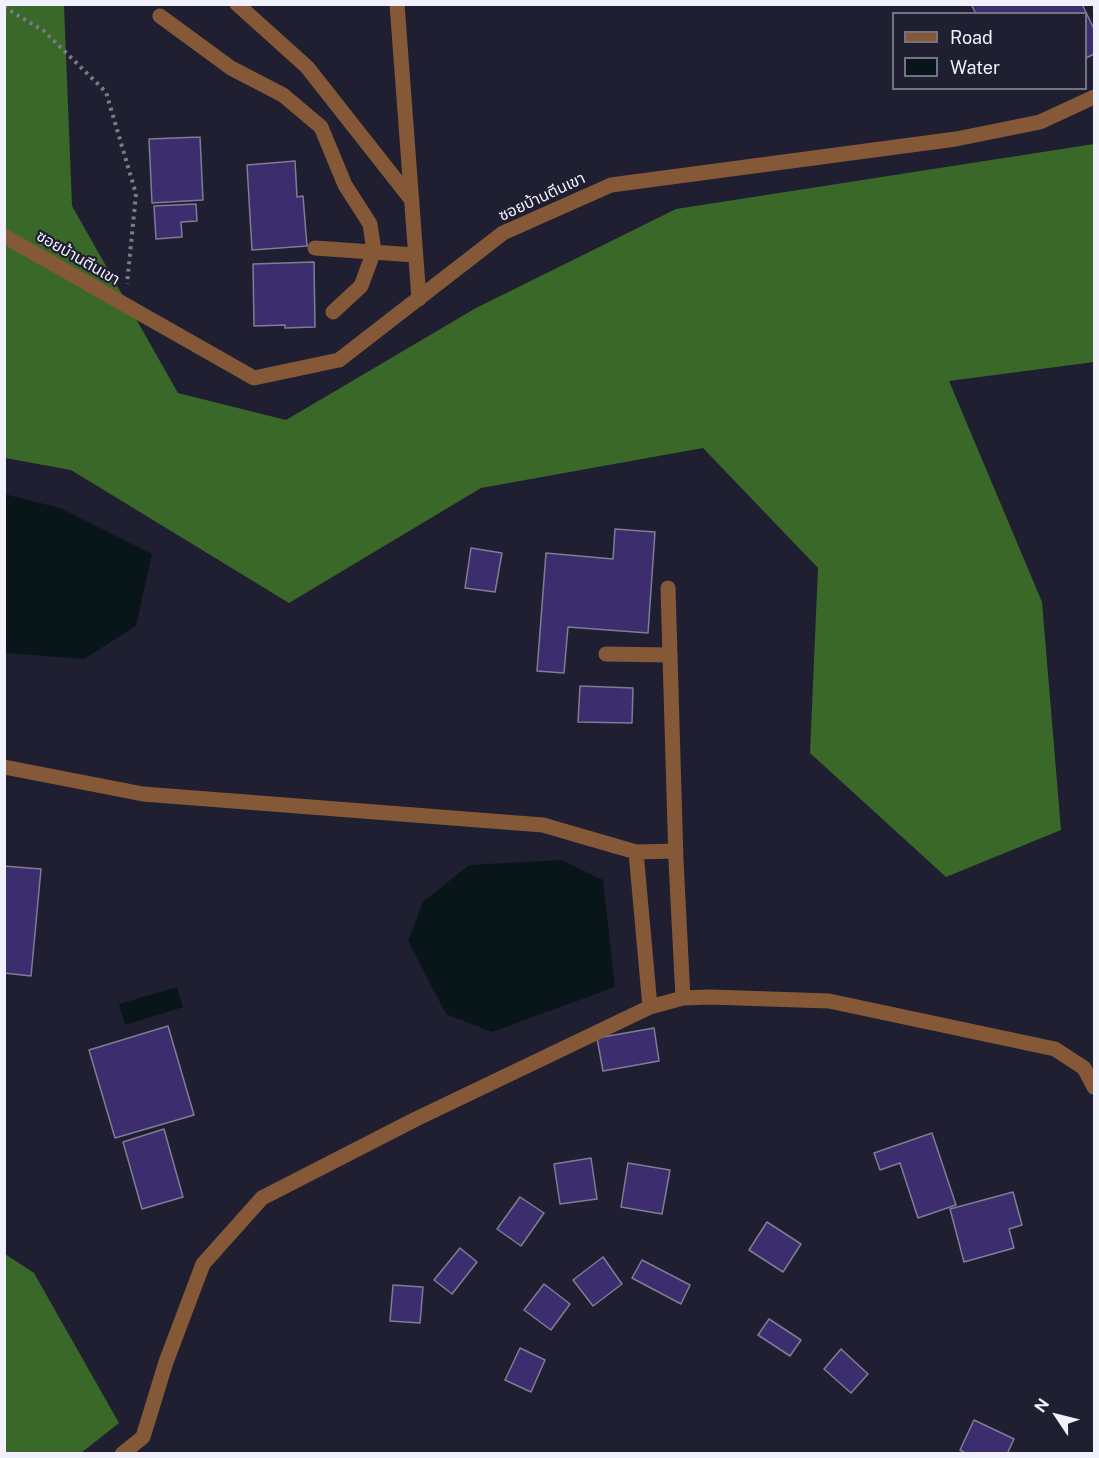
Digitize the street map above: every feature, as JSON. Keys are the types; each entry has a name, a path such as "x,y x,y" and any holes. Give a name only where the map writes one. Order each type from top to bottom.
{"street":[{"path":"237,4 307,67 411,199"},
{"path":"397,4 419,299"},
{"path":"160,16 231,68 283,95 321,127 345,185 370,224 374,251 361,286 333,312"},
{"name":"ซอยบ้านตีนเขา","path":"4,236 254,378 339,360 503,233 611,185 956,139 1040,122 1095,97"},
{"path":"315,248 415,255"},
{"path":"668,588 683,998"},
{"path":"606,654 670,655"},
{"path":"4,767 143,794 543,825 636,852 676,851"},
{"path":"636,852 650,1007"},
{"path":"122,1454 142,1437 166,1362 203,1264 262,1198 416,1119 650,1007 683,998 710,997 829,1001 1055,1049 1084,1068 1095,1088"}],"path":[{"path":"4,7 44,31 106,92 135,194 124,306"}],"green space":[{"path":"4,5 64,5 72,206 178,393 286,420 476,308 676,209 1094,144 1094,362 949,381 1042,602 1061,830 946,877 810,753 818,568 703,448 481,488 289,603 71,470 5,458"},
{"path":"5,1254 34,1273 119,1423 81,1453 5,1453"}],"water":[{"path":"4,494 60,508 152,554 136,626 84,659 5,653"},
{"path":"562,860 603,880 615,987 492,1032 446,1014 408,941 423,902 469,865"},
{"path":"177,987 183,1007 125,1025 119,1004"}],"building":[{"path":"971,4 1082,4 1086,12 975,12"},
{"path":"1087,14 1094,29 1094,54 1087,58"},
{"path":"200,137 203,200 152,203 149,139"},
{"path":"295,161 297,197 303,196 307,246 252,250 247,165"},
{"path":"196,204 197,221 181,222 182,237 156,239 154,206"},
{"path":"314,262 315,327 254,326 253,264"},
{"path":"615,529 655,532 648,633 568,627 564,673 537,671 546,553 613,559"},
{"path":"471,548 502,553 495,592 465,588"},
{"path":"580,686 633,688 632,723 578,722"},
{"path":"4,866 41,869 31,976 4,973"},
{"path":"168,1026 194,1115 115,1138 89,1050"},
{"path":"654,1028 659,1061 603,1071 597,1038"},
{"path":"164,1129 183,1197 142,1209 123,1142"},
{"path":"932,1133 956,1205 918,1218 900,1163 880,1170 874,1153"},
{"path":"591,1158 597,1199 560,1204 554,1164"},
{"path":"628,1163 670,1170 662,1214 621,1207"},
{"path":"1013,1192 1022,1225 1009,1229 1014,1248 964,1262 950,1209"},
{"path":"520,1197 544,1213 521,1246 497,1229"},
{"path":"767,1222 801,1244 783,1272 749,1250"},
{"path":"460,1248 477,1262 452,1294 434,1280"},
{"path":"603,1257 622,1284 593,1306 573,1280"},
{"path":"642,1260 690,1285 681,1304 632,1278"},
{"path":"544,1284 570,1304 551,1330 524,1310"},
{"path":"393,1285 423,1287 420,1323 390,1321"},
{"path":"769,1319 801,1340 790,1356 758,1335"},
{"path":"520,1348 545,1360 531,1392 505,1380"},
{"path":"841,1349 868,1374 851,1393 824,1369"},
{"path":"974,1420 1014,1439 1007,1454 967,1454 960,1450"}]}
